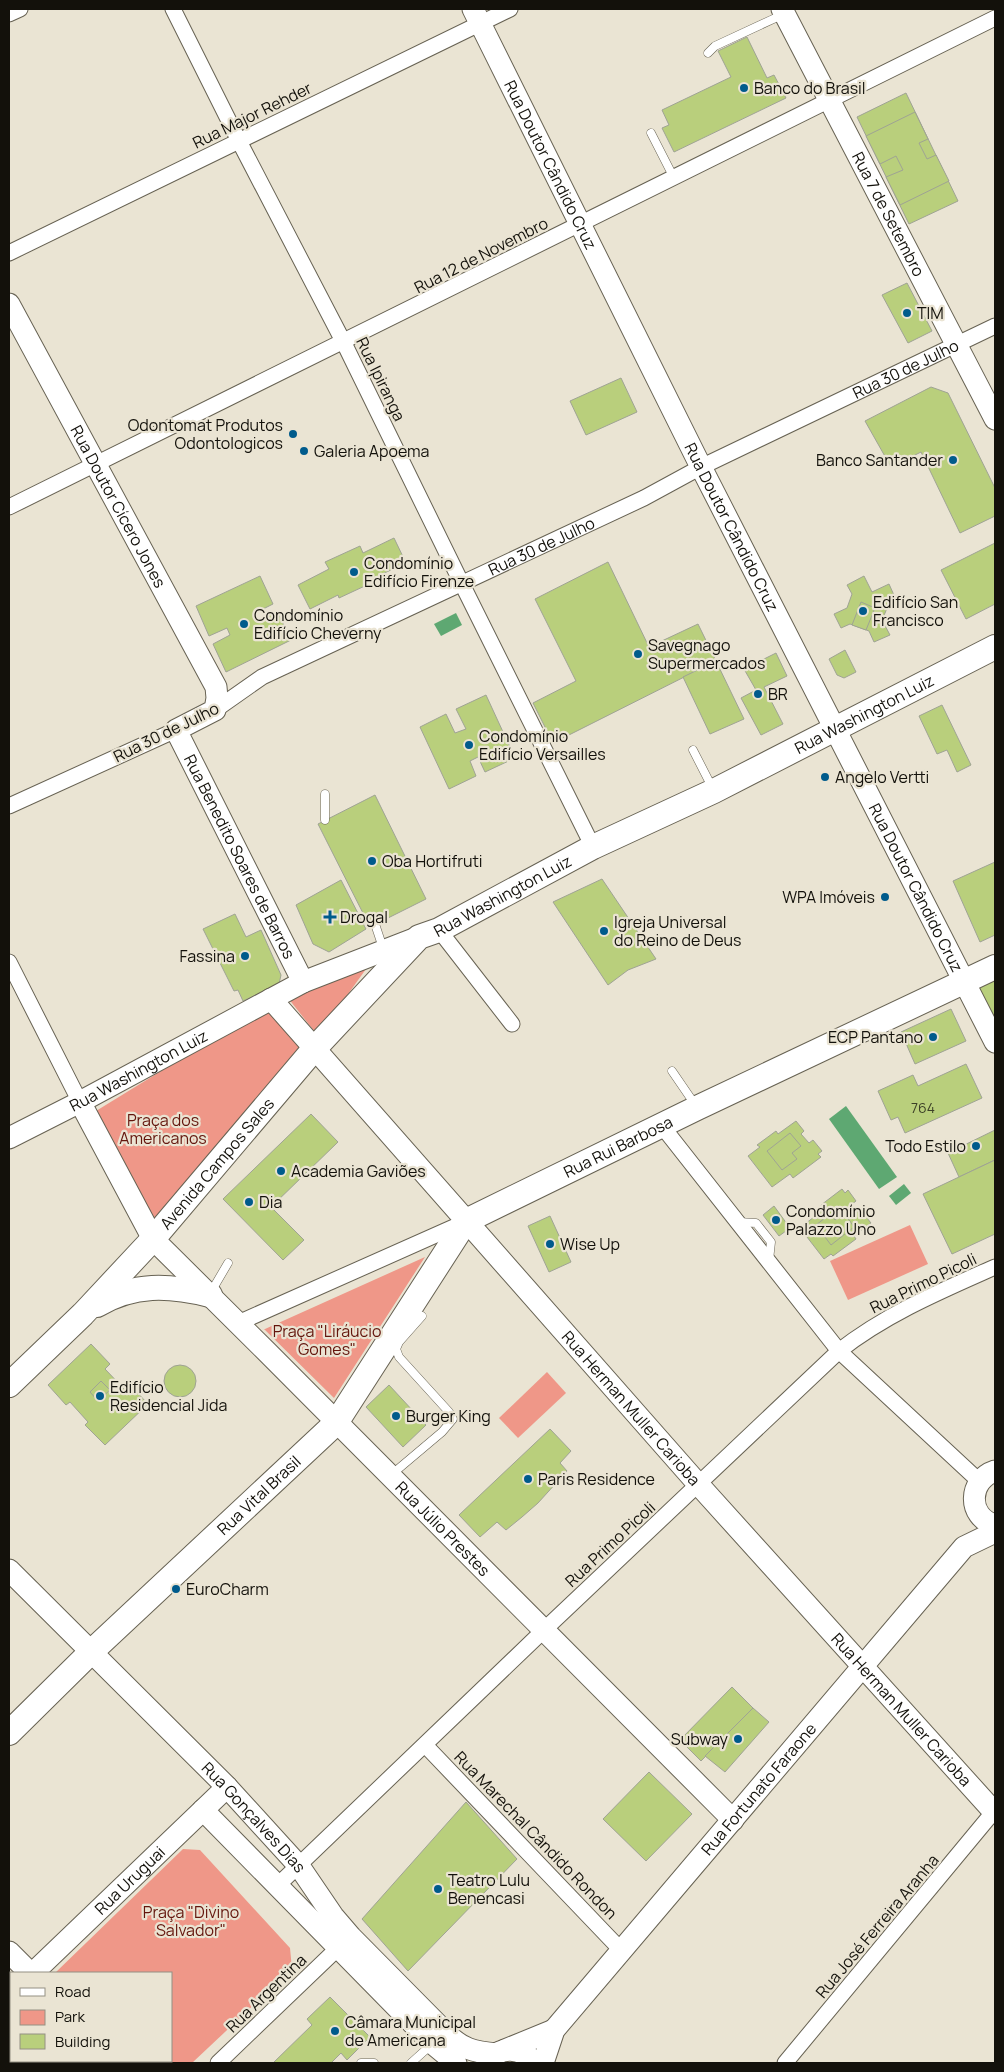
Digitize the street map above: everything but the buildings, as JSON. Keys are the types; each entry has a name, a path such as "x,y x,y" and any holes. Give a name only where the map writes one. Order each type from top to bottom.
{"main road":[{"name":"Rua 7 de Setembro","path":"783,11 995,419"},
{"name":"Rua Doutor Cândido Cruz","path":"477,16 701,467 966,981 995,1042"},
{"name":"Rua Doutor Cícero Jones","path":"9,304 216,687 215,710"},
{"name":"Rua Washington Luiz","path":"9,1138 303,982 429,933 593,847 714,791 835,730 995,646"},
{"name":"Rua 30 de Julho","path":"176,730 215,710"},
{"name":"Rua Benedito Soares de Barros","path":"176,730 303,982"},
{"name":"Avenida Campos Sales","path":"9,1385 83,1314 152,1239 314,1049 429,933"},
{"name":"Rua Rui Barbosa","path":"466,1221 697,1108 995,967"},
{"name":"Rua Herman Muller Carioba","path":"271,999 698,1484 995,1812"},
{"name":"Rua Júlio Prestes","path":"80,1102 152,1239 733,1820"},
{"name":"Rua Vital Brasil","path":"9,1733 91,1652 336,1423 466,1221"},
{"path":"83,1314 115,1296 138,1288 165,1286 210,1295"},
{"path":"988,1477 974,1498 979,1514 985,1521 995,1525"},
{"path":"964,1547 988,1477"},
{"path":"964,1547 995,1532"},
{"name":"Rua Fortunato Faraone","path":"543,2063 554,2030 964,1547"},
{"name":"Rua Gonçalves Dias","path":"9,1570 227,1787 298,1866 333,1916 351,1937 456,2043 469,2050 496,2056 522,2052 535,2063"},
{"name":"Rua Uruguai","path":"33,1972 227,1787"},
{"name":"Rua Gonçalves Dias","path":"203,1810 432,2044 456,2063"},
{"path":"9,1952 31,1972"},
{"name":"Rua Fortunato Faraone","path":"496,2056 554,2030"}],"street":[{"path":"9,14 20,9"},
{"name":"Rua Ipiranga","path":"173,9 344,343 593,847"},
{"name":"Rua Major Rehder","path":"9,254 239,141 477,16 510,9"},
{"name":"Rua 12 de Novembro","path":"9,507 344,343 995,18"},
{"name":"Rua 30 de Julho","path":"215,710 262,677 461,582 644,498 701,467 995,326"},
{"name":"Rua 30 de Julho","path":"9,806 176,730"},
{"path":"429,933 512,1024"},
{"path":"9,962 80,1102"},
{"path":"662,1126 839,1351 988,1477"},
{"name":"Rua Rui Barbosa","path":"238,1323 466,1221"},
{"name":"Rua Primo Picoli","path":"278,1886 544,1630 839,1351 859,1335 890,1317 995,1267"},
{"name":"Rua Marechal Cândido Rondon","path":"425,1745 621,1950"},
{"name":"Rua José Ferreira Aranha","path":"785,2063 995,1812"},
{"name":"Rua Argentina","path":"218,2063 338,1948"}],"lane":[{"path":"708,53 715,46 783,11"},
{"path":"651,133 674,178"},
{"path":"693,750 714,791"},
{"path":"325,794 325,820"},
{"path":"375,924 384,950"},
{"path":"672,1071 697,1108"},
{"path":"210,1295 228,1263"},
{"path":"389,1476 442,1432 453,1419 449,1412 400,1357 396,1349 399,1342 422,1316"},
{"path":"411,2063 432,2044"},
{"path":"361,2063 374,2063"}],"green space":[{"path":"366,969 318,1036 288,998"},
{"name":"Praça dos Americanos","path":"267,1006 300,1046 154,1220 96,1111"},
{"path":"910,1225 928,1264 848,1300 830,1261"},
{"name":"Praça \"Liráucio Gomes\"","path":"425,1257 334,1398 264,1329 265,1329"},
{"path":"547,1372 566,1393 518,1438 499,1418"},
{"name":"Praça \"Divino Salvador\"","path":"183,1849 200,1850 290,1948 292,1969 192,2063 9,2063 10,2017 10,2062 172,2062 172,1972 56,1972"}],"shaded area":[{"path":"456,613 462,625 441,636 434,624"},
{"path":"846,1106 897,1177 879,1189 829,1119"},
{"path":"904,1184 911,1193 896,1205 889,1196"}],"place":[{"name":"Banco do Brasil","path":"744,88"},
{"name":"TIM","path":"907,313"},
{"name":"Odontomat Produtos Odontologicos","path":"293,434"},
{"name":"Galeria Apoema","path":"304,451"},
{"name":"Banco Santander","path":"953,460"},
{"name":"Condomínio Edifício Firenze","path":"354,572"},
{"name":"Edifício San Francisco","path":"863,611"},
{"name":"Condomínio Edifício Cheverny","path":"244,624"},
{"name":"Savegnago Supermercados","path":"638,654"},
{"name":"BR","path":"758,694"},
{"name":"Condomínio Edifício Versailles","path":"469,745"},
{"name":"Angelo Vertti","path":"825,777"},
{"name":"Oba Hortifruti","path":"372,861"},
{"name":"WPA Imóveis","path":"885,897"},
{"name":"Drogal","path":"330,917"},
{"name":"Igreja Universal do Reino de Deus","path":"604,931"},
{"name":"Fassina","path":"245,956"},
{"name":"ECP Pantano","path":"933,1037"},
{"name":"Todo Estilo","path":"976,1146"},
{"name":"Academia Gaviões","path":"281,1171"},
{"name":"Dia","path":"249,1202"},
{"name":"Condomínio Palazzo Uno","path":"776,1220"},
{"name":"Wise Up","path":"550,1244"},
{"name":"Edifício Residencial Jida","path":"100,1396"},
{"name":"Burger King","path":"396,1416"},
{"name":"Paris Residence","path":"528,1479"},
{"name":"EuroCharm","path":"176,1589"},
{"name":"Subway","path":"738,1739"},
{"name":"Teatro Lulu Benencasi","path":"438,1889"},
{"name":"Câmara Municipal de Americana","path":"335,2031"}]}
